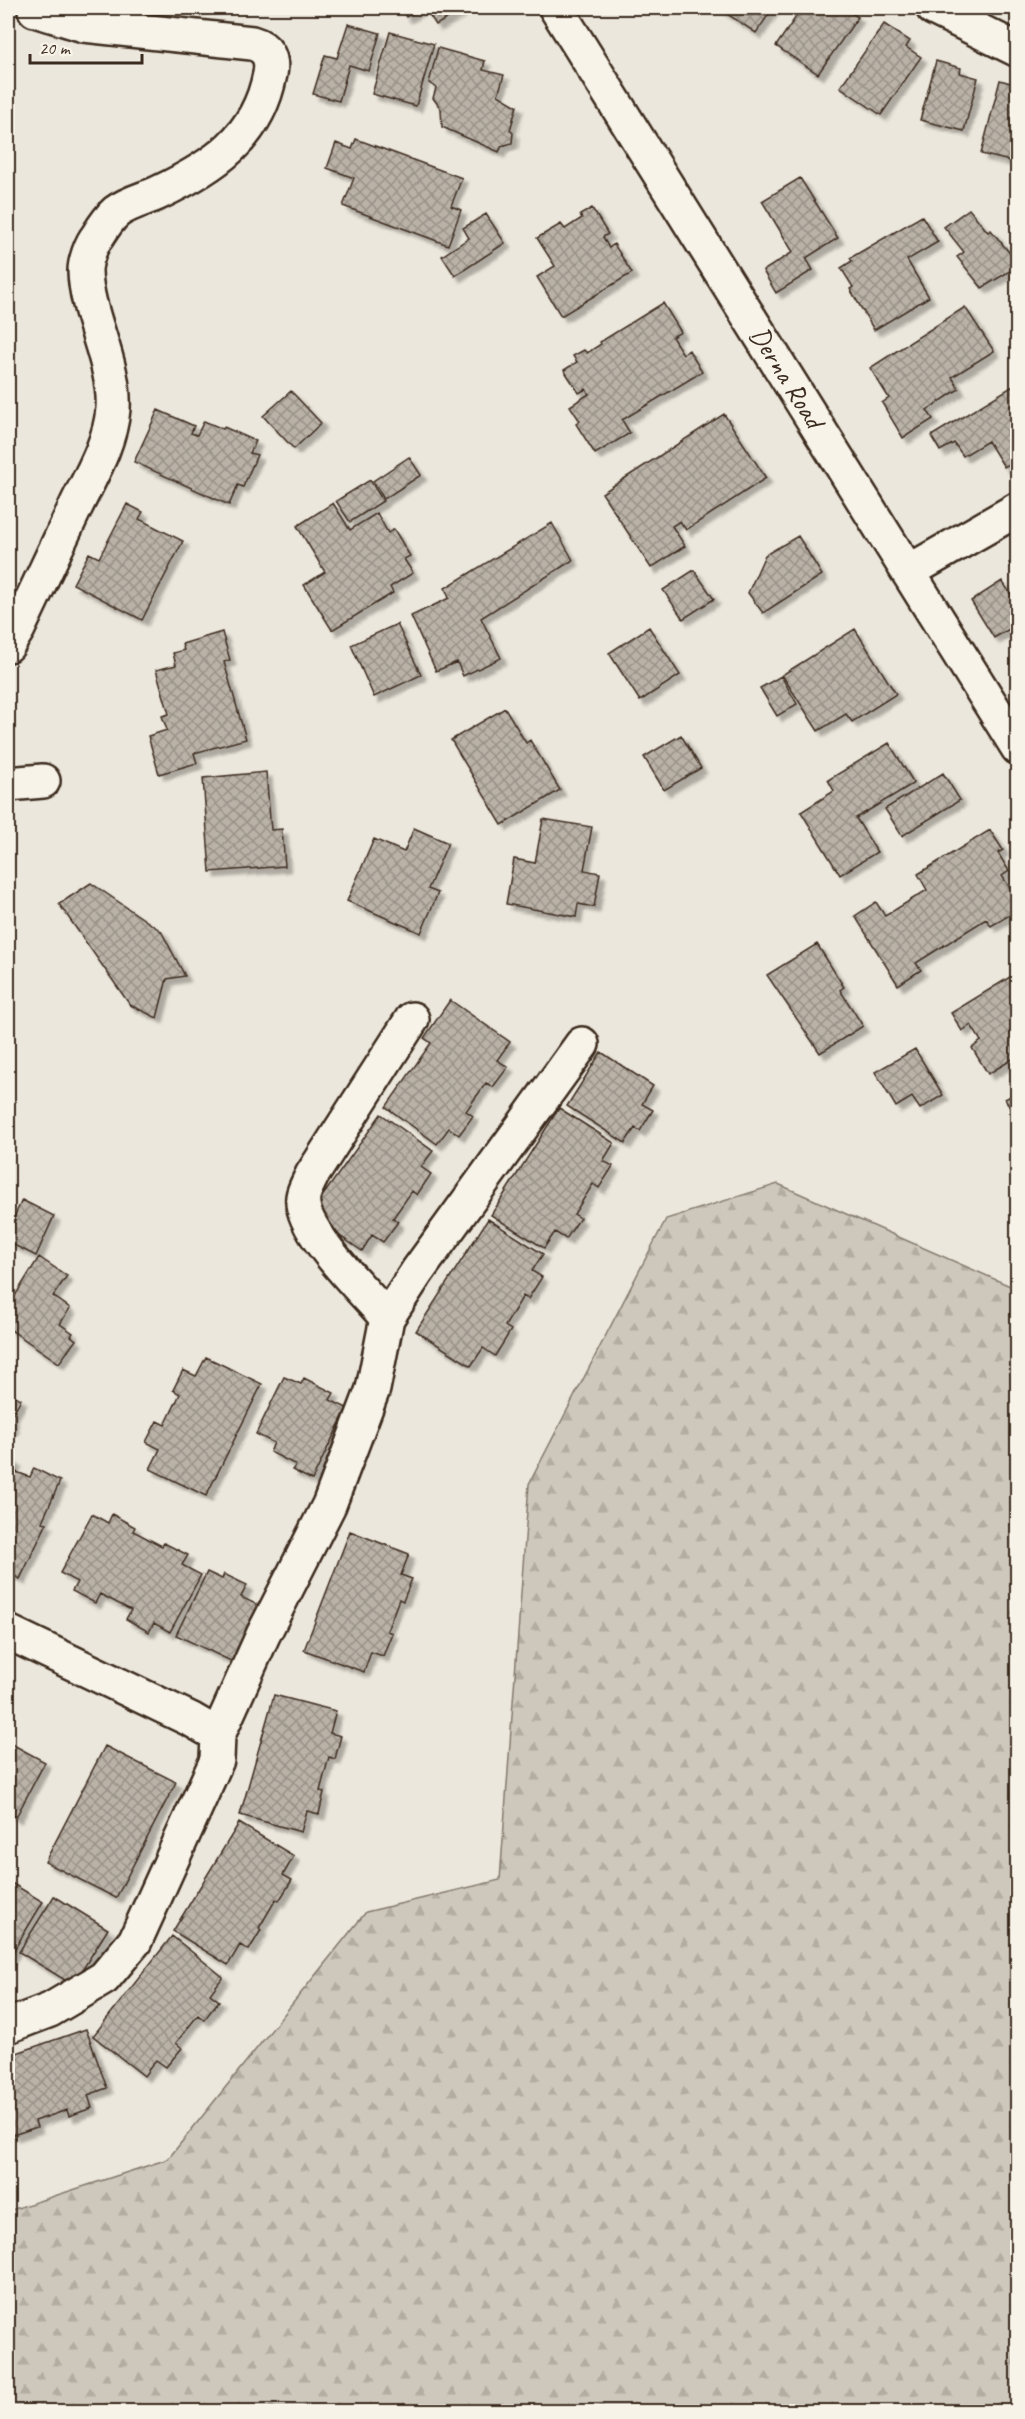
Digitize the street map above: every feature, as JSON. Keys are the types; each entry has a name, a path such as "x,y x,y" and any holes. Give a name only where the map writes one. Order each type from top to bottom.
{"street":[{"path":"933,8 1017,50"},
{"path":"8,645 18,629 105,445 113,408 108,365 85,270 94,240 116,212 216,162 245,133 262,103 271,71 267,50 261,45 84,25 35,10"},
{"name":"Derna Road","path":"569,14 1017,748"},
{"path":"908,572 1017,508"},
{"path":"8,784 43,781"},
{"path":"387,1318 318,1240 304,1211 303,1196 312,1175 412,1019"},
{"path":"8,2025 50,2010 104,1978 135,1941 217,1760 218,1736 263,1635 330,1505 373,1389 387,1318 417,1272 582,1044"},
{"path":"8,1632 192,1720 218,1736"}],"green space":[{"path":"778,1184 1017,1289 1017,2411 8,2411 8,2211 168,2159 366,1912 500,1880 529,1484 666,1219"}],"building":[{"path":"400,8 422,8 406,17"},
{"path":"425,8 465,8 436,25"},
{"path":"718,8 773,8 756,33"},
{"path":"802,8 844,8 858,17 818,74 776,46"},
{"path":"348,24 380,33 369,71 349,65 339,101 313,94 325,55 337,58"},
{"path":"884,24 910,41 906,47 921,57 881,115 840,87"},
{"path":"390,32 434,44 416,106 372,94"},
{"path":"438,48 485,61 483,70 504,75 498,95 517,106 510,130 513,133 512,143 502,146 499,152 442,127 441,109 433,98 436,88 429,83"},
{"path":"936,61 961,68 960,73 978,78 964,131 920,120"},
{"path":"1000,80 1018,85 1018,163 981,154"},
{"path":"356,139 462,178 451,206 461,210 448,245 343,206 354,178 327,168 336,143 352,149"},
{"path":"800,178 838,238 806,258 813,270 776,293 763,271 793,252 762,201"},
{"path":"592,208 608,234 603,237 609,248 614,244 632,273 561,316 537,277 555,266 537,238 561,224 565,229 582,218 580,215"},
{"path":"969,209 988,232 991,230 1018,263 1018,266 982,288 957,257 964,252 944,227"},
{"path":"486,214 505,243 455,276 442,256 469,238 463,228"},
{"path":"922,216 938,242 907,260 929,297 874,330 850,289 853,287 841,268 852,261 850,258"},
{"path":"663,303 681,332 672,337 683,354 689,350 702,372 622,420 630,433 595,454 576,424 580,421 570,406 589,394 586,389 579,393 564,370 577,362 573,356 584,350 587,353 601,344 600,342"},
{"path":"965,307 994,351 952,377 959,389 927,410 933,419 903,438 882,403 889,398 870,368"},
{"path":"1018,383 1018,459 1004,467 988,441 963,456 954,443 940,451 931,436"},
{"path":"291,391 321,423 294,449 263,416"},
{"path":"158,410 194,426 191,433 197,435 204,421 256,441 250,453 257,455 243,487 238,485 229,505 134,462"},
{"path":"724,414 766,478 686,530 680,521 672,526 685,546 651,568 602,493"},
{"path":"409,457 421,475 384,499 373,481"},
{"path":"370,480 383,501 350,522 336,501"},
{"path":"333,503 350,530 377,513 388,533 394,529 410,556 404,559 413,573 390,587 393,593 332,630 304,585 325,572 297,526"},
{"path":"127,504 143,512 139,519 183,541 142,620 73,584 89,553 99,558"},
{"path":"552,523 573,560 481,618 501,658 463,676 457,662 436,671 411,616 449,598 445,588"},
{"path":"798,536 822,575 763,613 748,593 765,555"},
{"path":"1018,558 1018,576 1009,563"},
{"path":"694,570 714,599 683,619 663,590"},
{"path":"1002,581 1018,605 1018,624 994,638 971,601"},
{"path":"397,624 421,675 374,697 351,645"},
{"path":"649,627 680,675 640,701 609,653"},
{"path":"855,629 896,694 852,722 846,714 818,731 782,675"},
{"path":"222,632 230,660 224,662 246,739 194,753 197,763 159,774 148,736 167,730 162,716 169,714 156,670 176,665 173,653 184,650 182,644"},
{"path":"781,676 797,704 777,716 760,688"},
{"path":"505,708 526,743 530,740 560,790 502,825 451,740"},
{"path":"681,735 701,768 664,790 644,757"},
{"path":"889,743 914,783 856,818 877,852 840,875 801,812 834,791 828,780"},
{"path":"266,772 271,830 282,829 285,866 210,872 203,778"},
{"path":"943,773 960,800 902,836 885,809"},
{"path":"543,819 592,827 584,870 600,873 594,907 578,904 576,917 506,904 514,859 535,863"},
{"path":"414,828 448,843 428,889 438,893 421,933 347,901 374,839 404,852"},
{"path":"990,830 1003,850 998,853 1009,871 1002,876 1018,900 1018,910 991,926 986,919 916,963 921,970 898,985 855,916 876,902 885,916 927,890 918,874"},
{"path":"91,883 161,931 185,976 167,979 157,1018 130,1005 59,904"},
{"path":"817,944 844,987 840,990 863,1026 820,1053 767,975"},
{"path":"1018,972 1018,1056 988,1074 972,1048 981,1041 971,1025 962,1031 951,1013"},
{"path":"450,1000 510,1042 497,1060 508,1067 493,1087 486,1083 466,1111 473,1116 459,1135 449,1128 437,1144 386,1107 431,1043 424,1038"},
{"path":"915,1049 943,1095 920,1109 912,1097 896,1107 875,1072"},
{"path":"601,1052 653,1086 642,1104 653,1110 640,1131 635,1128 625,1143 567,1106"},
{"path":"1018,1092 1018,1111 1013,1113 1005,1099"},
{"path":"559,1108 614,1143 603,1161 613,1166 599,1188 593,1184 574,1214 580,1218 566,1239 555,1232 544,1248 491,1215"},
{"path":"381,1114 433,1151 421,1167 431,1174 417,1195 412,1191 393,1218 398,1222 383,1242 372,1235 362,1251 309,1215"},
{"path":"22,1200 54,1216 36,1256 8,1242 8,1230"},
{"path":"488,1219 543,1254 532,1271 542,1277 528,1299 523,1296 505,1326 511,1330 495,1356 483,1348 471,1366 416,1331"},
{"path":"39,1257 67,1276 53,1296 70,1308 60,1324 73,1333 71,1336 76,1340 59,1363 8,1328 8,1307"},
{"path":"206,1357 262,1384 206,1496 150,1469 160,1449 146,1442 157,1421 165,1425 180,1394 173,1390 183,1370 196,1376"},
{"path":"284,1377 301,1384 304,1378 334,1393 330,1400 347,1408 312,1480 292,1470 296,1465 270,1452 274,1443 256,1434"},
{"path":"8,1392 21,1399 12,1415 13,1429 8,1430"},
{"path":"8,1458 16,1462 11,1470 30,1477 34,1468 60,1481 42,1522 47,1523 20,1579 8,1573"},
{"path":"92,1514 108,1523 112,1514 135,1527 133,1531 162,1546 164,1543 188,1555 182,1565 201,1575 170,1632 154,1623 149,1632 126,1619 131,1610 100,1594 95,1603 72,1591 77,1582 60,1573"},
{"path":"350,1531 409,1554 401,1575 412,1579 403,1601 399,1599 387,1631 392,1633 383,1656 371,1652 364,1672 304,1650"},
{"path":"207,1572 222,1579 224,1574 247,1585 241,1597 262,1607 235,1663 176,1635"},
{"path":"274,1695 336,1711 330,1733 341,1736 335,1759 329,1757 320,1791 324,1792 319,1814 307,1811 301,1832 240,1815"},
{"path":"8,1742 45,1762 16,1817 8,1813"},
{"path":"105,1746 176,1782 116,1898 45,1862"},
{"path":"239,1823 294,1856 283,1875 292,1880 279,1901 276,1899 249,1950 240,1945 228,1965 173,1931"},
{"path":"8,1881 43,1902 8,1960"},
{"path":"54,1896 108,1929 73,1985 19,1952"},
{"path":"172,1936 223,1977 210,1994 219,2001 204,2020 198,2015 176,2043 182,2048 166,2067 156,2060 144,2076 93,2036"},
{"path":"86,2029 107,2088 88,2095 92,2108 69,2116 67,2110 35,2121 37,2127 13,2135 8,2124 8,2056"}]}
